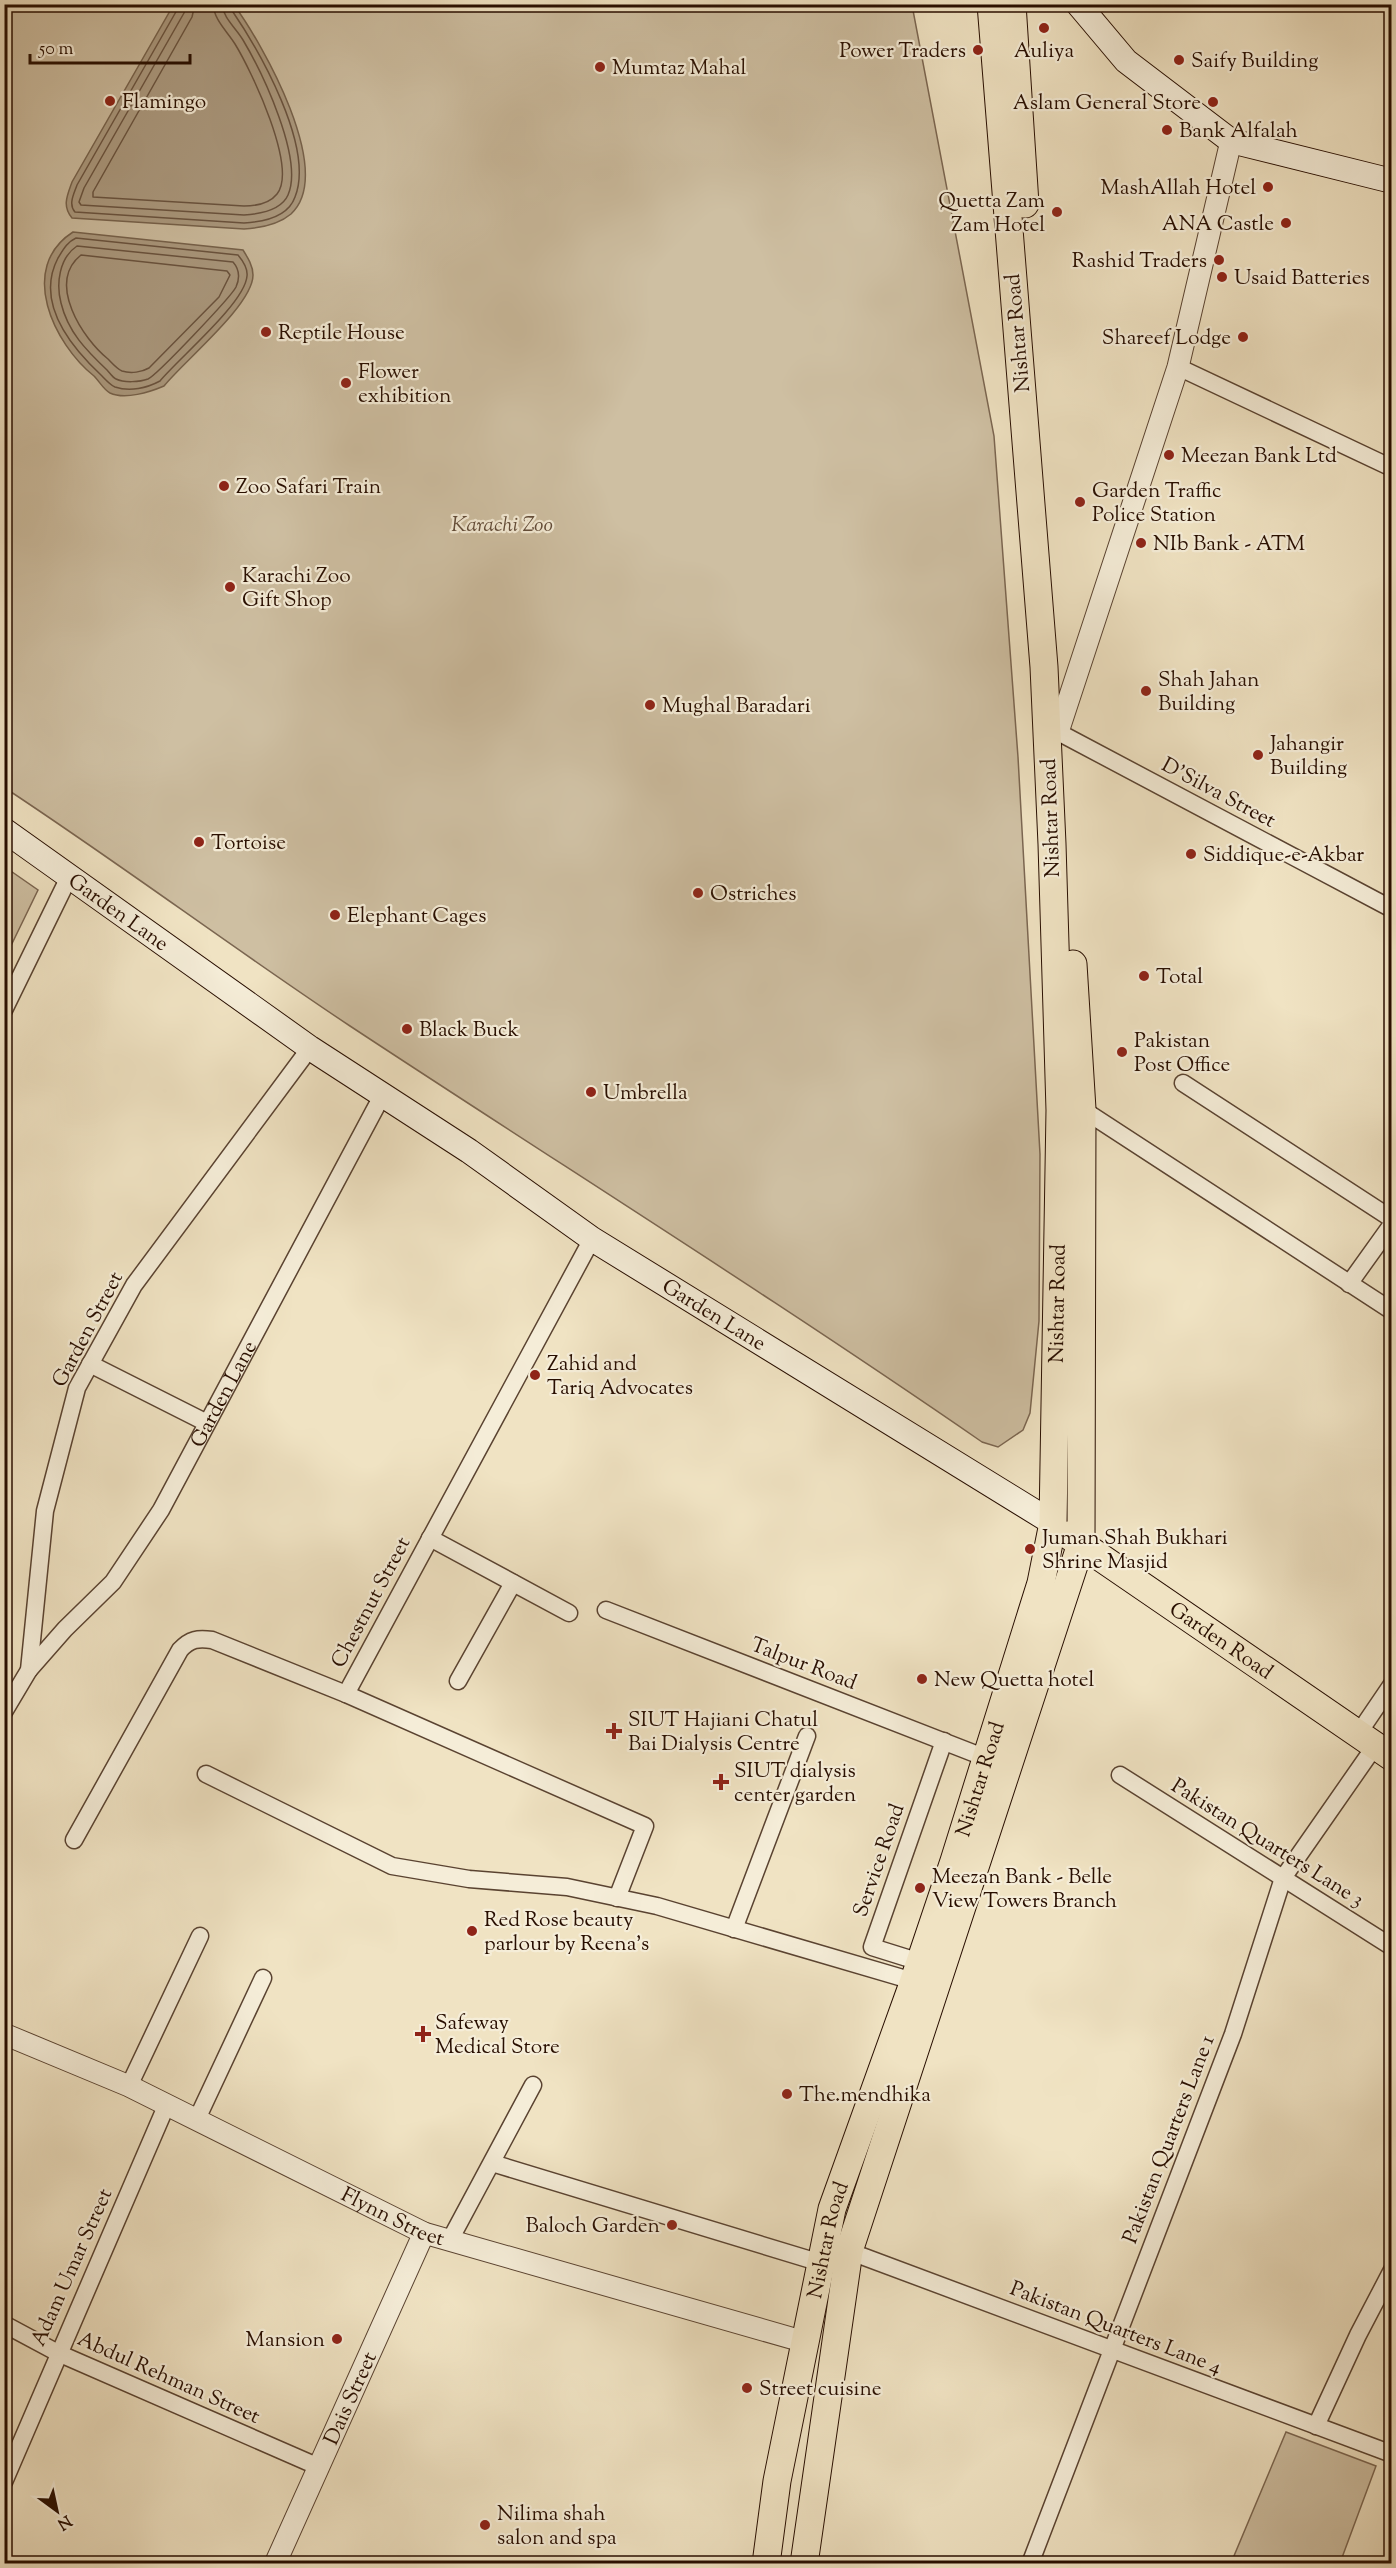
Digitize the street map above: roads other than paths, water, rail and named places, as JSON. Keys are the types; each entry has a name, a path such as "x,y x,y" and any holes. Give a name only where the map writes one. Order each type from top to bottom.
{"main road":[{"name":"Nishtar Road","path":"804,2564 832,2252 832,2209 916,1972 986,1758 1041,1583 1053,1523 1071,1110 1044,667 991,4"},
{"name":"Nishtar Road","path":"766,2564 777,2481 805,2342 832,2252 1080,1544 1071,1110 1052,596 1012,4"},
{"path":"1078,4 1126,61 1231,141 1392,181"},
{"name":"Garden Lane","path":"4,830 310,1048 470,1151 592,1239 1053,1523"},
{"name":"Garden Road","path":"1053,1523 1080,1544 1375,1746"}],"street":[{"path":"1058,732 1178,367 1231,141"},
{"path":"1178,367 1392,468"},
{"name":"D'Silva Street","path":"1058,732 1392,909"},
{"path":"4,1010 69,878"},
{"name":"Garden Street","path":"4,1712 29,1670 45,1511 77,1388 134,1285 310,1048"},
{"path":"1183,1083 1392,1219"},
{"name":"Garden Lane","path":"29,1670 65,1629 113,1582 161,1510 383,1094"},
{"path":"1071,1110 1392,1311"},
{"path":"1349,1284 1392,1224"},
{"name":"Chestnut Street","path":"592,1239 346,1694 645,1826 617,1898"},
{"path":"90,1364 207,1423"},
{"path":"430,1538 569,1613"},
{"path":"458,1681 513,1583"},
{"name":"Talpur Road","path":"606,1610 986,1758"},
{"path":"74,1840 180,1650 188,1642 198,1638 212,1640 346,1694"},
{"name":"Pakistan Quarters Lane 1","path":"1030,2564 1233,2034 1283,1878 1375,1746 1392,1684"},
{"path":"734,1929 807,1736"},
{"name":"Service Road","path":"916,1972 872,1947 944,1741"},
{"path":"206,1774 392,1866 469,1879 567,1887 657,1906 734,1929 916,1972"},
{"name":"Pakistan Quarters Lane 3","path":"1120,1775 1392,1947"},
{"path":"129,2086 200,1936"},
{"path":"197,2119 263,1978"},
{"name":"Flynn Street","path":"4,2034 167,2104 424,2233 805,2342"},
{"path":"450,2240 533,2085"},
{"name":"Adam Umar Street","path":"4,2482 167,2104"},
{"name":"Pakistan Quarters Lane 4","path":"492,2163 832,2252 1112,2350 1392,2454"},
{"name":"Dais Street","path":"274,2564 424,2233"},
{"path":"1316,2426 1358,2335 1392,2270"},
{"name":"Abdul Rehman Street","path":"4,2324 58,2353 319,2467"}],"water":[{"path":"174,4 234,5 276,77 290,108 300,139 305,169 303,195 291,214 281,221 263,227 244,229 72,218 69,214 66,201 72,182"},
{"path":"73,232 243,250 253,272 250,287 230,317 164,386 137,394 116,395 106,390 66,345 55,326 48,306 44,285 47,265 56,247"}],"place":[{"name":"Auliya","path":"1044,28"},
{"name":"Power Traders","path":"978,50"},
{"name":"Saify Building","path":"1179,60"},
{"name":"Mumtaz Mahal","path":"600,67"},
{"name":"Flamingo","path":"110,101"},
{"name":"Aslam General Store","path":"1213,102"},
{"name":"Bank Alfalah","path":"1167,130"},
{"name":"MashAllah Hotel","path":"1268,187"},
{"name":"Quetta Zam Zam Hotel","path":"1057,212"},
{"name":"ANA Castle","path":"1286,223"},
{"name":"Rashid Traders","path":"1219,260"},
{"name":"Usaid Batteries","path":"1222,277"},
{"name":"Reptile House","path":"266,332"},
{"name":"Shareef Lodge","path":"1243,337"},
{"name":"Flower exhibition","path":"346,383"},
{"name":"Meezan Bank Ltd","path":"1169,455"},
{"name":"Zoo Safari Train","path":"224,486"},
{"name":"Garden Traffic Police Station","path":"1080,502"},
{"name":"NIb Bank - ATM","path":"1141,543"},
{"name":"Karachi Zoo Gift Shop","path":"230,587"},
{"name":"Shah Jahan Building","path":"1146,691"},
{"name":"Mughal Baradari","path":"650,705"},
{"name":"Jahangir Building","path":"1258,755"},
{"name":"Tortoise","path":"199,842"},
{"name":"Siddique-e-Akbar","path":"1191,854"},
{"name":"Ostriches","path":"698,893"},
{"name":"Elephant Cages","path":"335,915"},
{"name":"Total","path":"1144,976"},
{"name":"Black Buck","path":"407,1029"},
{"name":"Pakistan Post Office","path":"1122,1052"},
{"name":"Umbrella","path":"591,1092"},
{"name":"Zahid and Tariq Advocates","path":"535,1375"},
{"name":"Juman Shah Bukhari Shrine Masjid","path":"1030,1549"},
{"name":"New Quetta hotel","path":"922,1679"},
{"name":"SIUT Hajiani Chatul Bai Dialysis Centre","path":"614,1731"},
{"name":"SIUT dialysis center garden","path":"721,1782"},
{"name":"Meezan Bank - Belle View Towers Branch","path":"920,1888"},
{"name":"Red Rose beauty parlour by Reena's","path":"472,1931"},
{"name":"Safeway Medical Store","path":"423,2034"},
{"name":"The.mendhika","path":"787,2094"},
{"name":"Baloch Garden","path":"672,2225"},
{"name":"Mansion","path":"337,2339"},
{"name":"Street cuisine","path":"747,2388"},
{"name":"Nilima shah salon and spa","path":"485,2525"}],"park label":[{"name":"Karachi Zoo","path":"502,524"}]}
